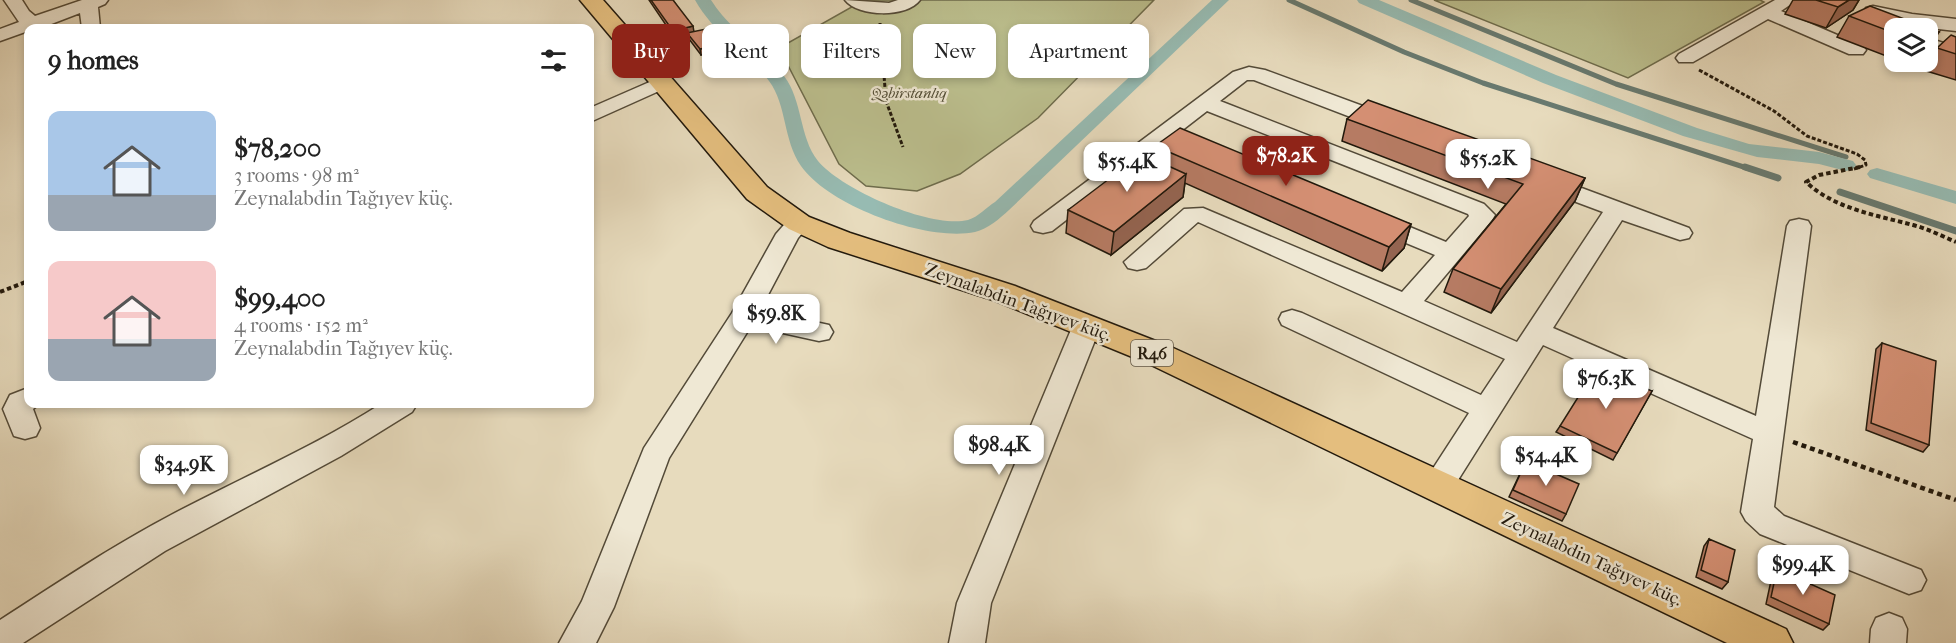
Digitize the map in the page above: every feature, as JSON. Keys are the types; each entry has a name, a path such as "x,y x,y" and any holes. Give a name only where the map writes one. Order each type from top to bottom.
{"main road":[{"name":"Zeynalabdin Tağıyev küç.","path":"591,0 757,193 799,223 839,240 1004,293 1159,356 1437,487 1722,632 1771,643"}],"street":[{"path":"13,0 22,15 34,24 94,2 92,24"},
{"path":"854,0 879,10 890,9 911,0"},
{"path":"1686,58 1788,0"},
{"path":"1856,0 1862,21"},
{"path":"1767,12 1856,50"},
{"path":"1826,37 1862,21 1912,20 1956,25"},
{"path":"1862,21 1884,29"},
{"path":"0,35 24,27"},
{"path":"1938,48 1956,54"},
{"path":"1043,226 1240,76 1249,73 1258,74 1415,133"},
{"path":"594,114 661,83"},
{"path":"1205,103 1476,209 1483,215 1407,304"},
{"path":"1162,135 1185,144"},
{"path":"1527,176 1680,234"},
{"path":"1437,487 1616,210"},
{"path":"1351,212 1451,252"},
{"path":"1137,262 1193,214 1203,215 1407,304 1529,344 1769,434"},
{"path":"577,643 597,607 655,456 744,315 788,234 799,223"},
{"path":"1799,226 1757,512 1772,525 1909,580"},
{"path":"744,315 819,332"},
{"path":"1292,319 1486,409"},
{"path":"967,643 974,603 1087,325"},
{"path":"24,400 20,402 18,410 25,428"},
{"path":"0,639 146,547 205,513 342,443 396,408"}],"path":[{"path":"879,10 884,97 891,124 903,147"},
{"path":"1686,58 1690,65 1774,111 1807,136 1857,154 1865,160 1866,165 1857,170 1812,176 1806,182 1811,189 1844,204 1927,229 1956,242"},
{"path":"0,292 24,283"},
{"path":"1769,434 1956,500"}],"green space":[{"name":"Qəbirstanlıq","path":"864,0 1154,0 1130,24 1008,24 1008,78 1077,78 1038,118 960,174 917,191 866,186 839,164 789,67 789,42 801,36 801,78 901,78 901,24 822,24"},
{"path":"1434,0 1760,0 1764,2 1628,78"}],"building":[{"path":"651,0 673,0 693,26 668,24"},
{"path":"1816,0 1849,0 1838,7"},
{"path":"1870,6 1902,18 1884,18 1884,29 1849,16"},
{"path":"702,30 702,49 690,37 690,32"},
{"path":"1951,35 1956,37 1956,54 1938,47"},
{"path":"1368,100 1585,178 1501,289 1453,269 1523,184 1347,119"},
{"path":"1180,128 1411,224 1389,247 1155,146"},
{"path":"1142,154 1186,174 1114,232 1068,210"},
{"path":"1882,343 1936,361 1929,445 1871,423"},
{"path":"1597,367 1652,391 1617,453 1560,426"},
{"path":"1526,461 1579,484 1566,514 1513,490"},
{"path":"1709,539 1735,550 1728,582 1701,570"},
{"path":"1777,569 1835,595 1829,624 1771,597"}],"waterway":[{"path":"703,0 728,33 768,68 777,79 787,98 800,145 810,164 822,177 861,201 885,211 909,219 954,227 976,225 1002,206 1221,0"},
{"path":"1289,0 1404,52 1483,83 1750,169"},
{"path":"1365,0 1596,98 1690,132 1748,150 1819,158 1846,165"},
{"path":"1411,0 1616,84 1846,157"},
{"path":"1745,167 1778,178"},
{"path":"1877,174 1956,198"},
{"path":"1840,192 1956,231"}]}
